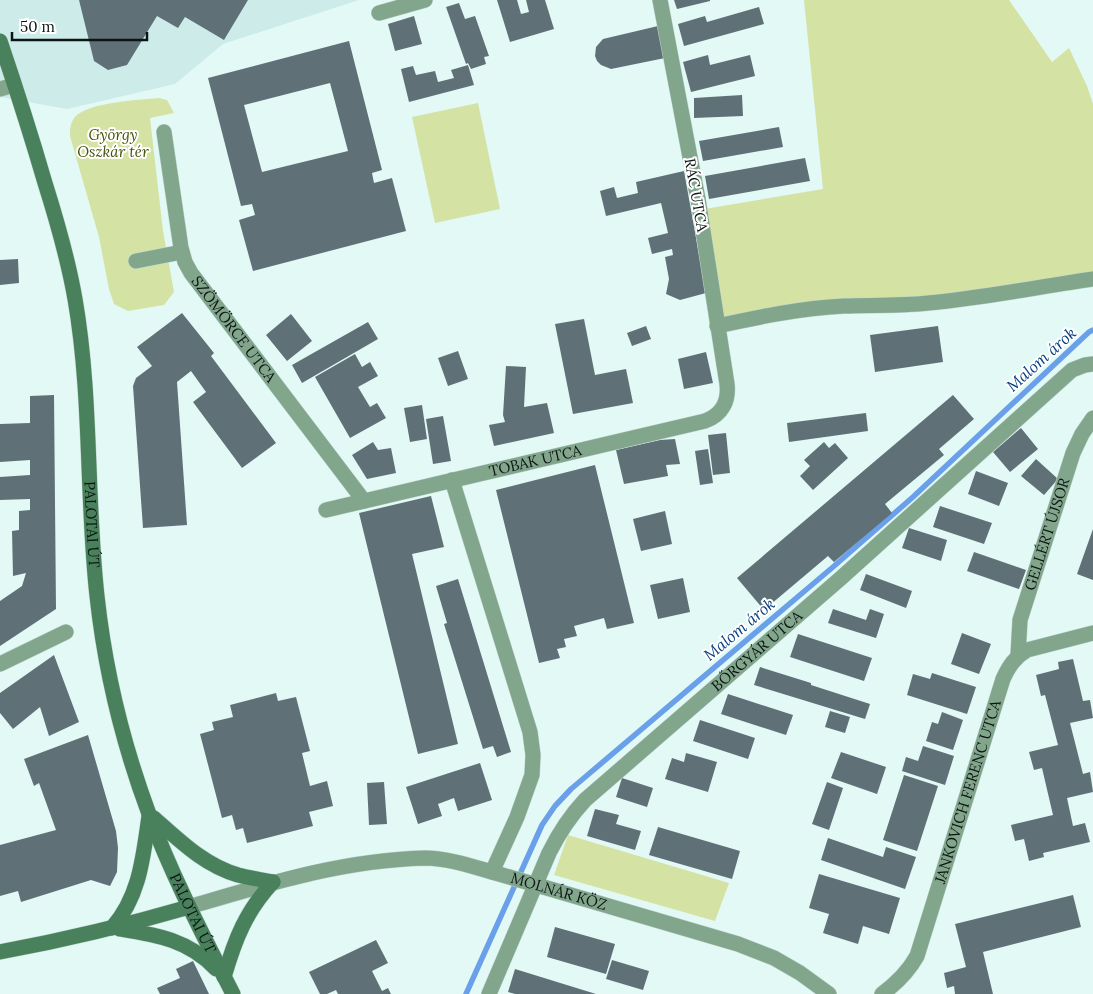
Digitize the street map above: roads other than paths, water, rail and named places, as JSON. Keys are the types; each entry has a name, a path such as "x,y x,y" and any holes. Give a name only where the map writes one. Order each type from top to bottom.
{"main road":[{"name":"PALOTAI ÚT","path":"0,41 7,87 60,231 75,296 86,398 93,562 97,600 108,667 121,727 149,815 189,907 233,994"},
{"path":"149,815 197,856 238,875 273,882"},
{"path":"112,928 123,915 137,884 142,867 149,815"},
{"path":"112,928 166,938 192,948 224,977 234,943 241,928 258,899 273,882"},
{"path":"0,952 69,939 189,907"}],"street":[{"path":"379,13 426,0"},
{"name":"RÁC UTCA","path":"660,0 698,199 728,391"},
{"name":"SZÖMÖRCE UTCA","path":"164,132 182,252 191,273 364,501"},
{"path":"136,261 182,252"},
{"path":"717,326 787,312 844,306 896,306 929,303 1093,279"},
{"name":"BŐRGYÁR UTCA","path":"489,994 530,883 558,834 586,800 841,578 1072,370 1084,365 1093,364"},
{"name":"TOBAK UTCA","path":"326,510 705,421 715,417 721,411 726,403 728,391"},
{"name":"GELLÉRT ÚJSOR","path":"1018,656 1020,620 1073,453 1082,434 1093,418"},
{"path":"452,480 530,732 532,748 532,775 526,794 492,872"},
{"path":"0,664 66,632"},
{"path":"1018,656 1027,650 1040,646 1093,633"},
{"name":"JANKOVICH FERENC UTCA","path":"882,994 901,979 917,956 1003,679 1008,667 1018,656"},
{"name":"MOLNÁR KÖZ","path":"273,882 358,864 426,858 492,872 738,944 800,972 829,994"},
{"path":"189,907 273,882"}],"waterway":[{"name":"Malom árok","path":"466,994 542,825 555,806 571,789 913,497 1093,330"}],"park label":[{"name":"György Oszkár tér","path":"113,144"}]}
